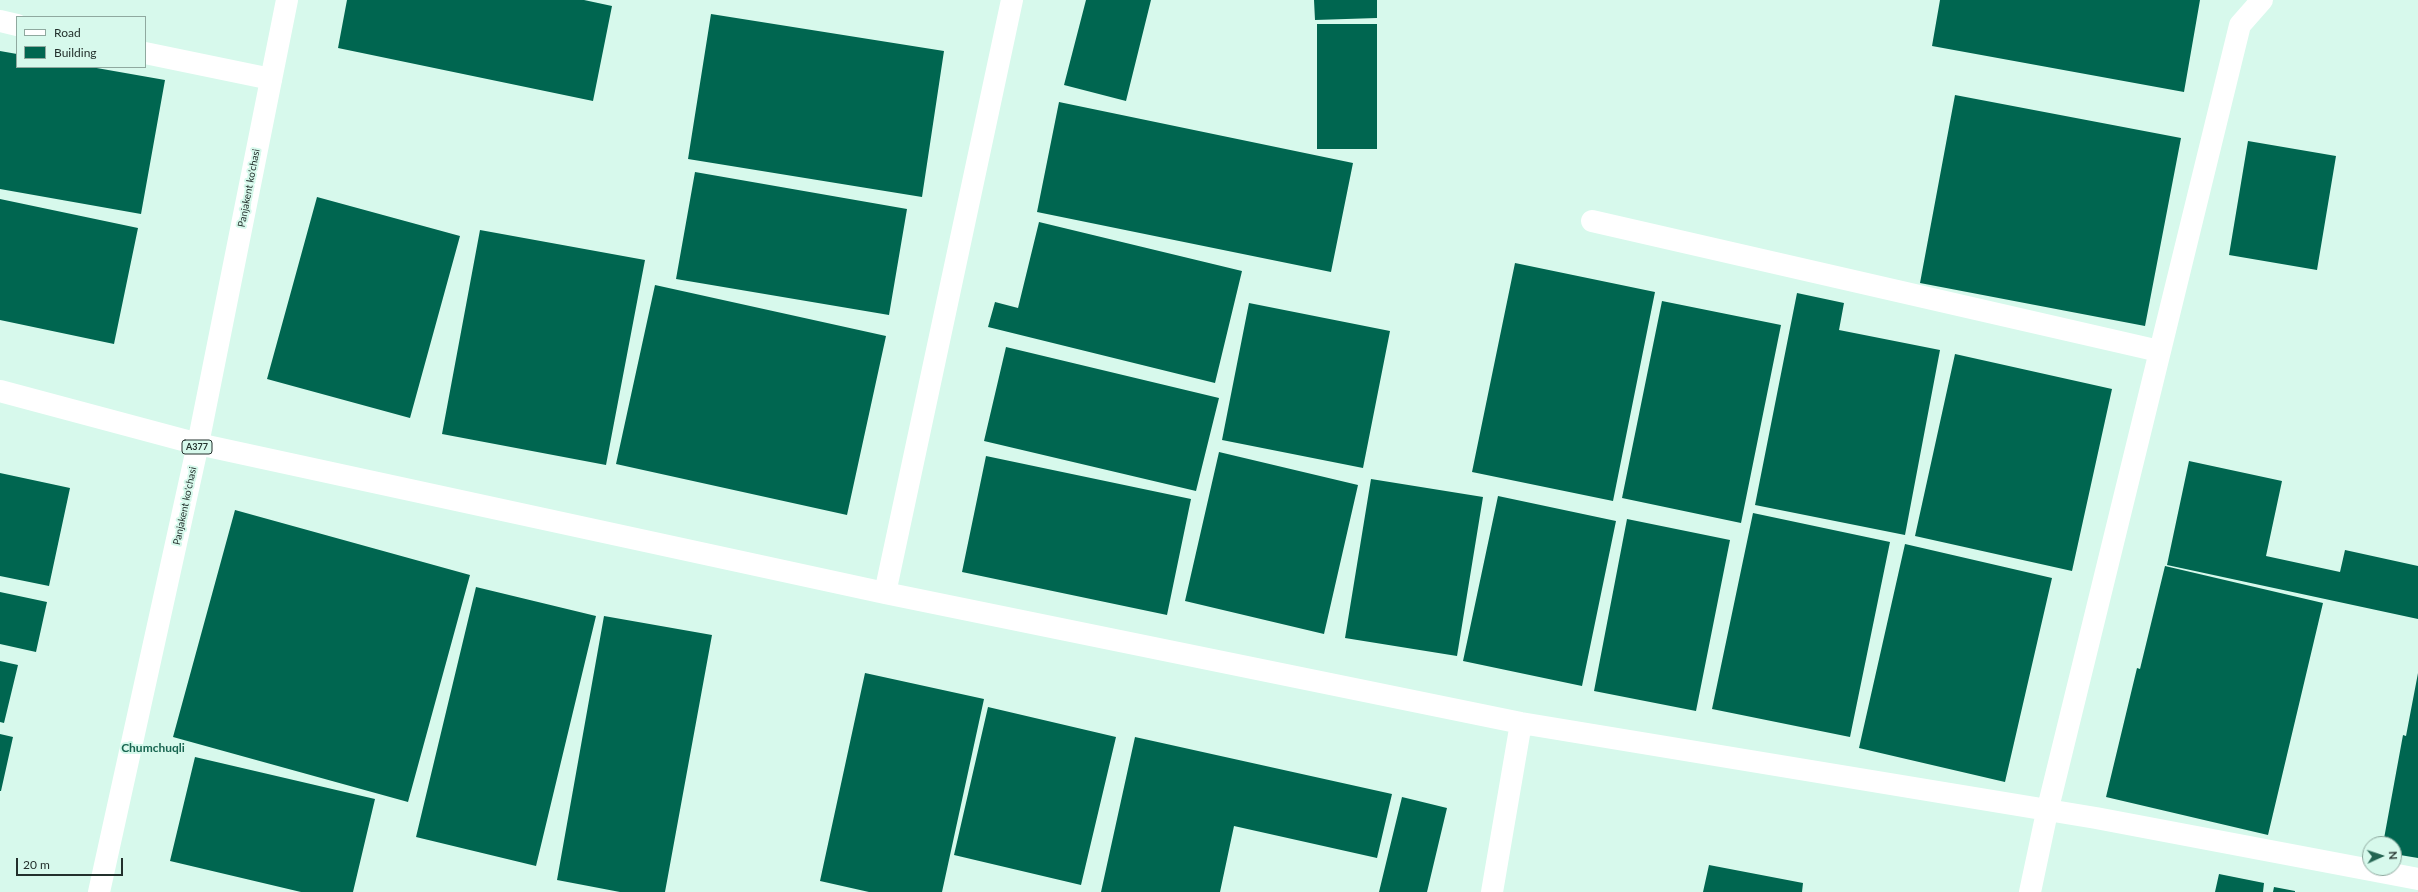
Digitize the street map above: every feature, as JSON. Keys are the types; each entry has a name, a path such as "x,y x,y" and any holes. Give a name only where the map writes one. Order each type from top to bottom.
{"street":[{"name":"Panjakent ko'chasi","path":"99,892 198,444 287,0"},
{"path":"885,593 1012,0"},
{"path":"2030,892 2047,812 2240,25 2262,0"},
{"path":"0,21 16,25"},
{"path":"146,52 271,79"},
{"path":"1592,221 2159,352"},
{"path":"0,391 198,444 885,593 1521,723 2047,812 2096,818 2418,879"},
{"path":"1492,892 1521,723"}],"building":[{"path":"347,0 584,0 612,6 593,101 338,48"},
{"path":"1086,0 1151,0 1126,101 1064,85"},
{"path":"1314,0 1377,0 1377,18 1315,20"},
{"path":"1940,0 2200,0 2184,92 1932,46"},
{"path":"711,14 944,51 922,197 688,159"},
{"path":"1317,24 1377,24 1377,149 1317,149"},
{"path":"0,51 16,54 16,68 97,68 165,80 141,214 0,189"},
{"path":"1955,95 2181,138 2145,326 1920,283"},
{"path":"1059,102 1353,163 1331,272 1037,212"},
{"path":"2248,141 2336,156 2317,270 2229,255"},
{"path":"695,172 907,209 889,315 676,279"},
{"path":"317,197 460,236 410,418 267,379"},
{"path":"0,199 138,228 114,344 0,320"},
{"path":"1039,222 1242,271 1215,383 988,327 995,302 1018,308"},
{"path":"480,230 645,260 606,465 442,434"},
{"path":"1515,263 1655,292 1613,501 1472,472"},
{"path":"655,285 886,336 847,515 616,464"},
{"path":"1797,293 1844,303 1839,330 1940,350 1905,535 1755,505"},
{"path":"1662,301 1781,325 1741,523 1622,498"},
{"path":"1249,303 1390,331 1363,468 1222,440"},
{"path":"1006,347 1219,398 1196,491 984,441"},
{"path":"1955,354 2112,389 2072,571 1915,536"},
{"path":"1219,452 1358,485 1324,634 1185,601"},
{"path":"986,456 1191,499 1167,615 962,572"},
{"path":"2189,461 2282,481 2266,556 2340,572 2345,550 2418,566 2418,619 2167,565"},
{"path":"0,473 70,488 49,586 0,576"},
{"path":"1371,479 1483,497 1457,656 1345,638"},
{"path":"1498,496 1616,521 1582,686 1463,661"},
{"path":"235,510 470,575 408,802 173,737"},
{"path":"1753,513 1890,542 1850,737 1712,709"},
{"path":"1627,519 1730,540 1696,711 1594,691"},
{"path":"1905,544 2052,578 2005,782 1859,748"},
{"path":"2165,566 2323,603 2268,835 2106,797 2137,668 2140,669"},
{"path":"476,587 596,616 536,866 416,837"},
{"path":"0,592 47,602 36,652 0,644"},
{"path":"604,616 712,635 665,892 620,892 557,880"},
{"path":"0,661 18,665 4,723 0,722"},
{"path":"865,673 984,699 942,892 869,892 820,881"},
{"path":"2418,673 2418,858 2402,855 2402,836 2384,836 2403,735 2406,736"},
{"path":"988,707 1116,737 1081,885 954,855"},
{"path":"0,734 13,737 1,791 0,791"},
{"path":"1135,737 1392,794 1377,858 1234,826 1220,892 1101,892"},
{"path":"195,757 375,799 353,892 301,892 170,861"},
{"path":"1402,797 1447,808 1427,892 1379,892"},
{"path":"1709,865 1803,883 1802,892 1703,892"},
{"path":"2219,874 2264,883 2263,892 2215,892"},
{"path":"2274,887 2295,891 2295,892 2273,892"}],"district":[{"name":"Chumchuqli","path":"153,748"}]}
